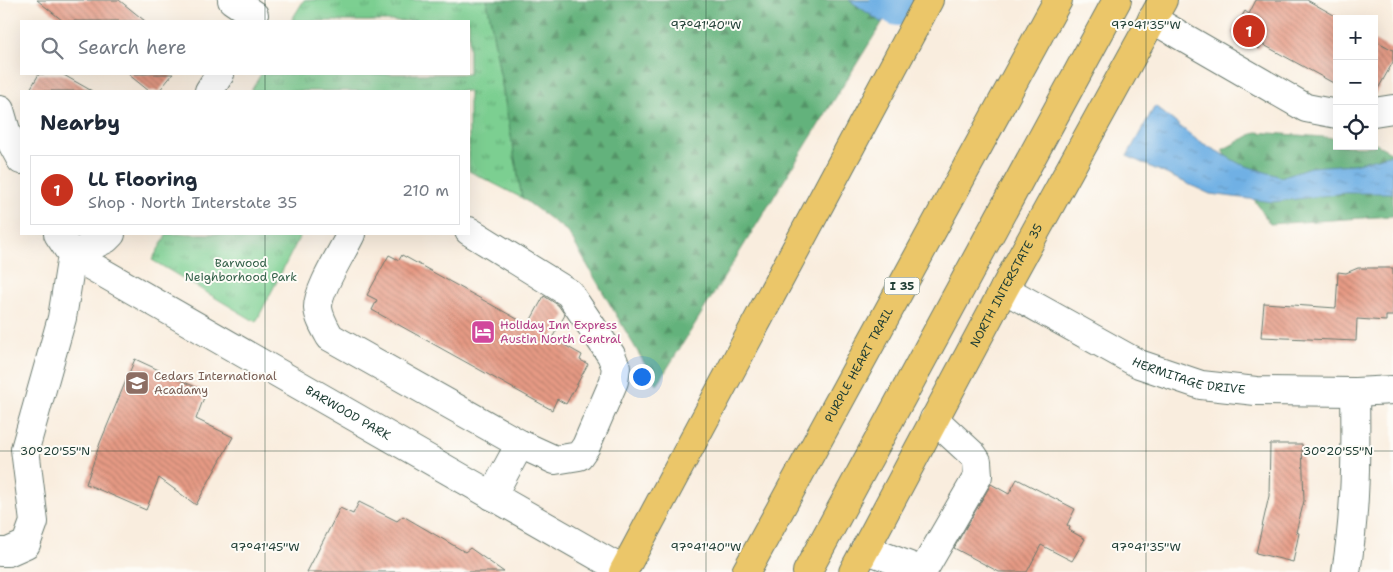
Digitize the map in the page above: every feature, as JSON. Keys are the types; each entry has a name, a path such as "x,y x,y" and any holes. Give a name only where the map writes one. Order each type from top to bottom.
{"main road":[{"path":"623,572 930,0"},
{"name":"PURPLE HEART TRAIL","path":"746,572 1058,0"},
{"path":"807,572 1117,0"},
{"name":"NORTH INTERSTATE 35","path":"859,561 1004,289 1157,10"}],"street":[{"path":"232,0 256,12"},
{"path":"1157,10 1306,108 1333,113"},
{"path":"210,90 219,75"},
{"path":"1378,111 1393,109"},
{"path":"0,110 7,134 20,158"},
{"path":"350,235 319,296 318,308 322,324 330,337 520,444 555,460 579,456 586,446 614,381 616,367 569,293 470,232"},
{"path":"0,552 8,552 26,544 34,522 25,449 62,318 65,244 106,238 110,235"},
{"name":"BARWOOD PARK","path":"65,244 623,572"},
{"name":"HERMITAGE DRIVE","path":"1004,289 1138,364 1201,385 1256,392 1393,390"},
{"path":"1346,572 1351,540 1356,469 1355,392"},
{"path":"859,561 924,572 978,476 977,461 973,455 934,419"},
{"path":"492,496 520,444"}],"green space":[{"path":"304,0 487,0 522,198 470,172 470,90 252,90 260,75 470,75 470,20 292,20"},
{"path":"487,0 895,0 657,385 568,232 522,198"},
{"path":"1256,132 1333,138 1333,150 1378,150 1378,145 1393,153 1393,216 1270,224 1222,150"},
{"name":"Barwood Neighborhood Park","path":"166,235 300,235 256,322 152,260"}],"water":[{"path":"849,0 895,0 882,23"},
{"path":"1155,106 1197,140 1240,164 1281,177 1310,167 1353,164 1393,154 1393,193 1345,193 1273,202 1210,194 1127,156"}],"building":[{"path":"37,0 119,0 144,20 62,20"},
{"path":"1256,0 1307,0 1334,15 1333,83 1262,44 1259,49 1232,33 1245,11 1249,14"},
{"path":"1378,42 1393,50 1393,62 1378,89"},
{"path":"38,75 64,75 90,90 30,90"},
{"path":"129,75 172,75 160,90 148,90"},
{"name":"Holiday Inn Express Austin North Central","path":"389,255 399,260 402,255 528,325 544,296 558,305 565,315 552,338 582,355 580,360 588,364 566,404 557,399 552,410 372,310 377,300 367,295"},
{"path":"1358,268 1393,268 1393,316 1386,316 1386,321 1357,319 1356,341 1261,337 1264,303 1336,308 1338,272 1346,273"},
{"path":"135,359 206,392 196,419 233,437 196,505 159,478 146,510 86,484 100,443"},
{"path":"1270,444 1302,444 1304,501 1296,532 1299,533 1293,562 1256,553 1269,496"},
{"path":"1017,479 1075,509 1067,525 1070,527 1069,530 1085,539 1072,561 1041,545 1027,572 999,572 954,548 991,484 1009,494"},
{"path":"359,502 397,521 403,516 465,552 470,548 504,572 307,572 340,508 353,514"}],"waterway":[{"path":"890,0 898,6"}],"place":[{"name":"LL Flooring","path":"1249,31"},
{"name":"Holiday Inn Express Austin North Central","path":"483,332"},
{"name":"Cedars International Acadamy","path":"137,383"}]}
